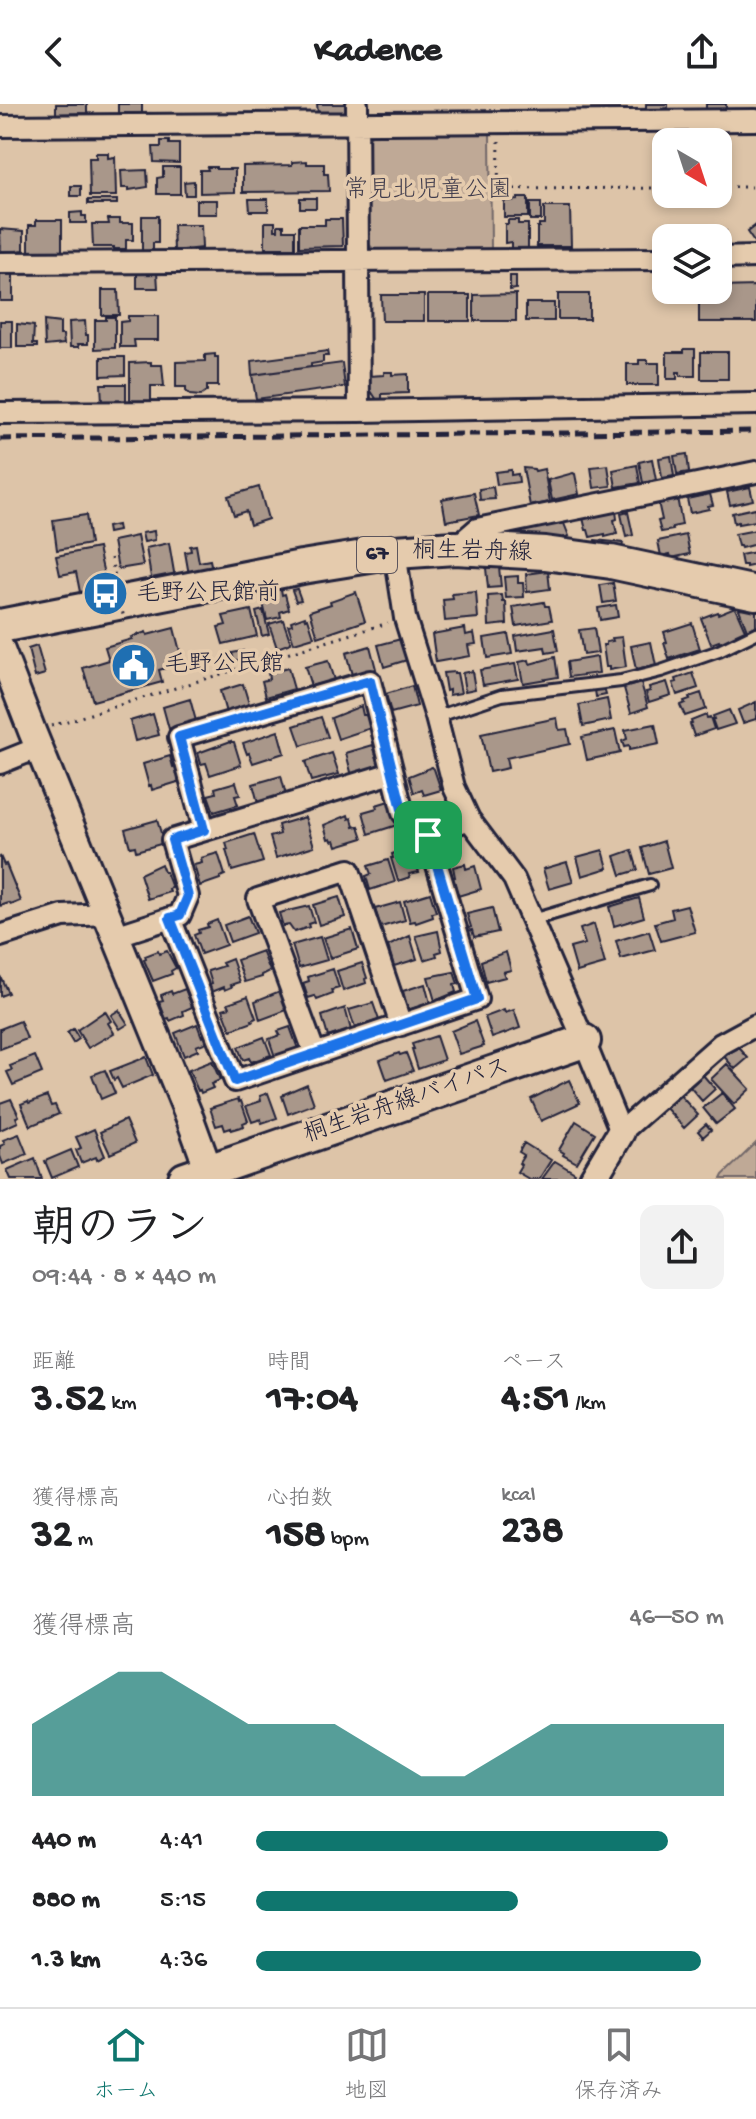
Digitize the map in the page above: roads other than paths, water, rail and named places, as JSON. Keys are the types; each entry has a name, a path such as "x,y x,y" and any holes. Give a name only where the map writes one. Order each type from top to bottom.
{"main road":[{"name":"桐生岩舟線","path":"0,626 302,567 395,552 455,548 545,553 611,562 756,593"},
{"name":"桐生岩舟線バイパス","path":"202,1176 584,1041"}],"street":[{"path":"357,113 359,411"},
{"path":"0,126 357,113 499,121 756,120"},
{"path":"732,258 756,257"},
{"path":"0,263 652,259"},
{"path":"0,413 756,404"},
{"path":"455,548 477,529 756,472"},
{"path":"395,552 405,618 454,787 469,819 514,879 621,1132"},
{"path":"0,648 189,1116 202,1176"},
{"path":"170,918 235,1081 477,999 428,835 403,813 370,681 179,737 204,830"},
{"path":"0,763 36,739"},
{"path":"0,936 63,916 111,925 180,915 188,896 172,840 392,773"},
{"path":"428,835 469,819"},
{"path":"315,1054 258,899 349,870 401,1025"},
{"path":"593,1179 621,1132 721,1044 756,1025"}],"lane":[{"path":"436,717 502,695 621,681 661,671 719,651 756,633"},
{"path":"532,920 650,885"}],"railway":[{"path":"0,439 756,431"}],"place":[{"name":"毛野公民館前","path":"105,594"},
{"name":"毛野公民館","path":"133,665"}],"park label":[{"name":"常見北児童公園","path":"428,191"}]}
